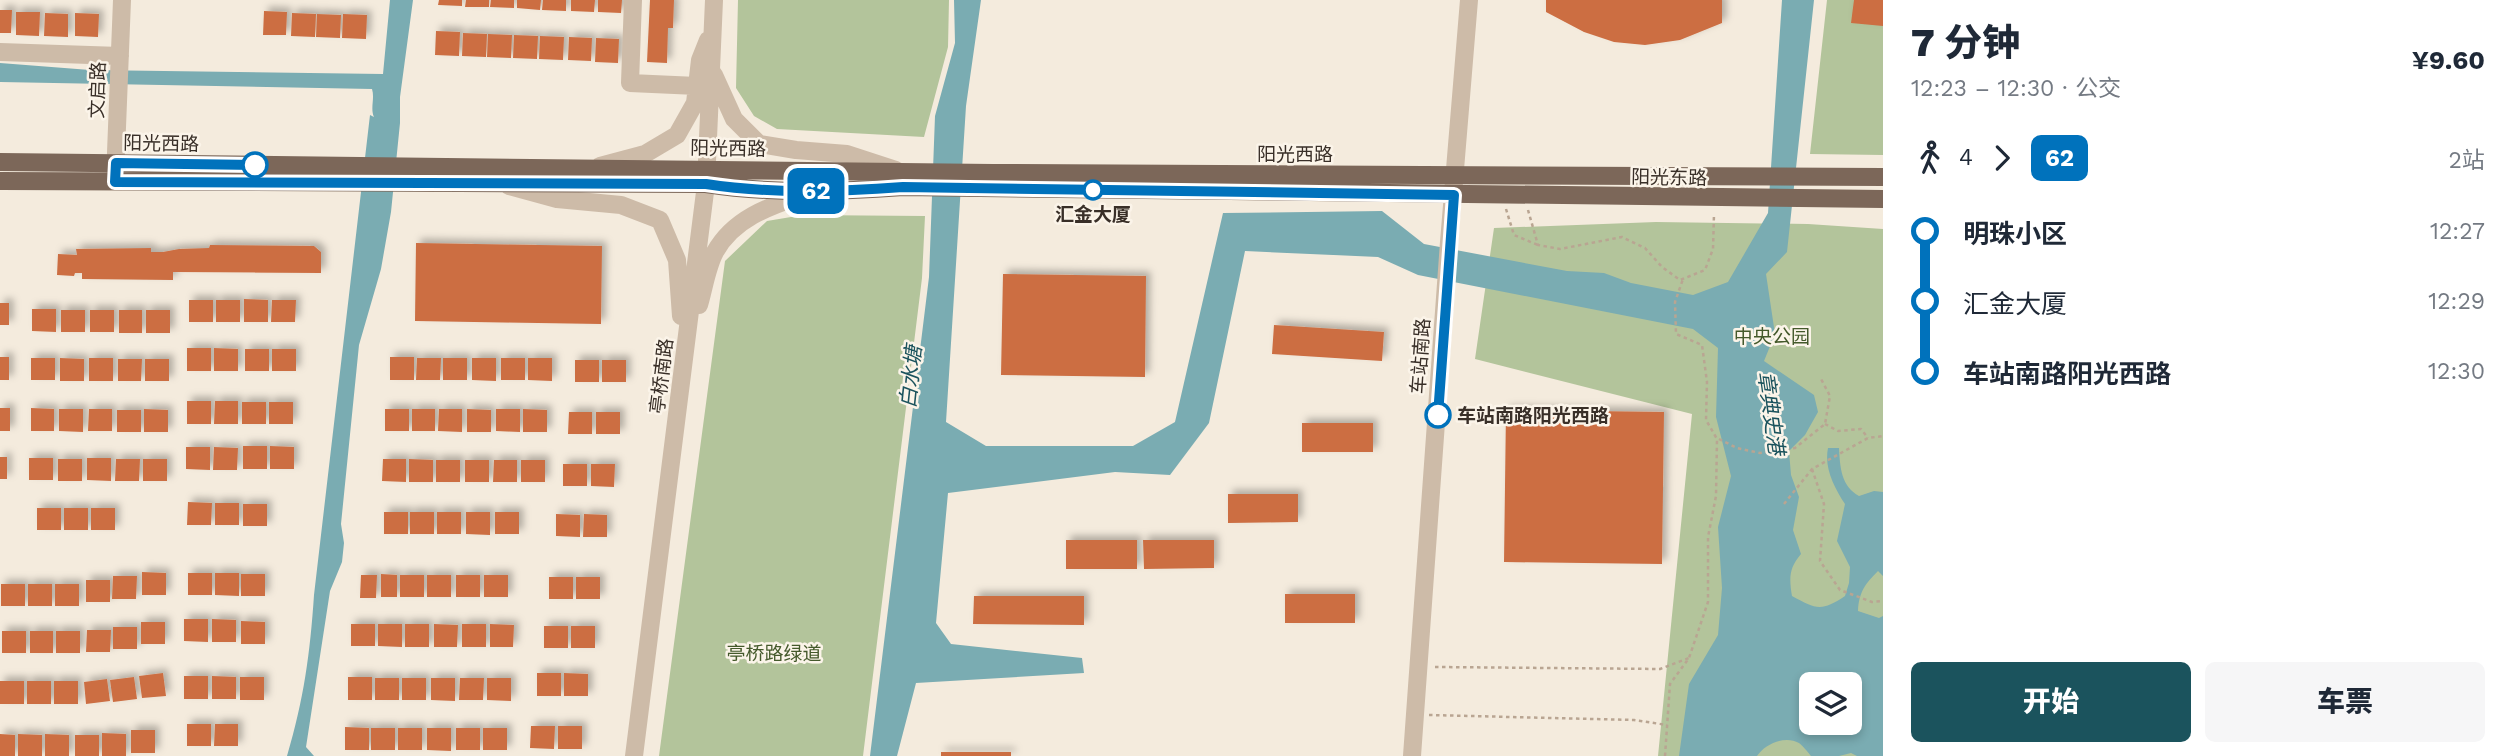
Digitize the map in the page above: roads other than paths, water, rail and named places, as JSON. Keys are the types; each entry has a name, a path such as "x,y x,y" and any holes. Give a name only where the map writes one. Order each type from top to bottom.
{"main road":[{"name":"阳光西路","path":"0,162 116,163 347,175"},
{"name":"阳光西路","path":"0,181 115,182 409,175 594,167 706,176 992,181 1454,195"},
{"name":"阳光西路","path":"409,175 506,185 706,176 742,190 814,191 846,191 903,180"},
{"name":"阳光东路","path":"1455,176 1883,177"},
{"name":"阳光西路","path":"992,181 1455,176"},
{"name":"阳光东路","path":"1454,195 1883,199"}],"street":[{"name":"文启路","path":"115,182 122,0"},
{"path":"633,0 630,83 697,86"},
{"name":"亭桥南路","path":"635,756 706,176 714,0"},
{"name":"车站南路","path":"1412,756 1469,0"},
{"path":"594,167 645,154 677,135 695,103 700,60 713,27"},
{"path":"0,52 120,57"},
{"path":"712,70 734,119 759,144 847,154 903,180"},
{"path":"26,181 27,162"},
{"path":"506,185 557,199 621,205 660,220 677,260 683,362"},
{"path":"683,362 714,253 731,229 757,212 814,191"}],"water":[{"path":"390,0 413,0 400,97 391,212 381,269 359,345 341,524 344,543 342,562 330,591 306,747 314,756 287,756 298,715 308,657 370,115 374,117 372,89 0,82 0,63 90,70 383,74"},
{"name":"章典史港","path":"954,0 981,0 966,106 946,422 986,446 1133,446 1175,422 1223,213 1382,211 1424,244 1567,271 1604,273 1631,283 1693,295 1728,282 1768,213 1782,0 1814,0 1787,252 1766,274 1775,334 1764,361 1814,395 1818,412 1805,435 1789,451 1791,475 1799,497 1793,530 1801,554 1791,573 1792,596 1813,606 1830,605 1845,596 1849,583 1850,567 1837,541 1845,504 1831,477 1827,463 1828,448 1839,448 1843,475 1853,492 1859,496 1874,491 1883,492 1883,576 1878,571 1866,584 1861,593 1858,611 1879,618 1883,616 1883,756 1857,756 1851,753 1811,756 1799,743 1782,740 1770,745 1757,756 1679,756 1689,684 1718,635 1722,588 1718,527 1731,476 1716,417 1718,348 1693,329 1418,275 1378,257 1245,251 1209,423 1170,475 1115,472 948,493 936,623 951,644 1082,658 1084,673 916,683 897,756 870,756 929,277 935,116 955,43"}],"place":[{"name":"汇金大厦","path":"1093,190"},
{"name":"车站南路阳光西路","path":"1438,415"}],"park label":[{"name":"中央公园","path":"1772,336"},
{"name":"亭桥路绿道","path":"774,653"}],"water label":[{"name":"白水塘","path":"911,377"}]}
